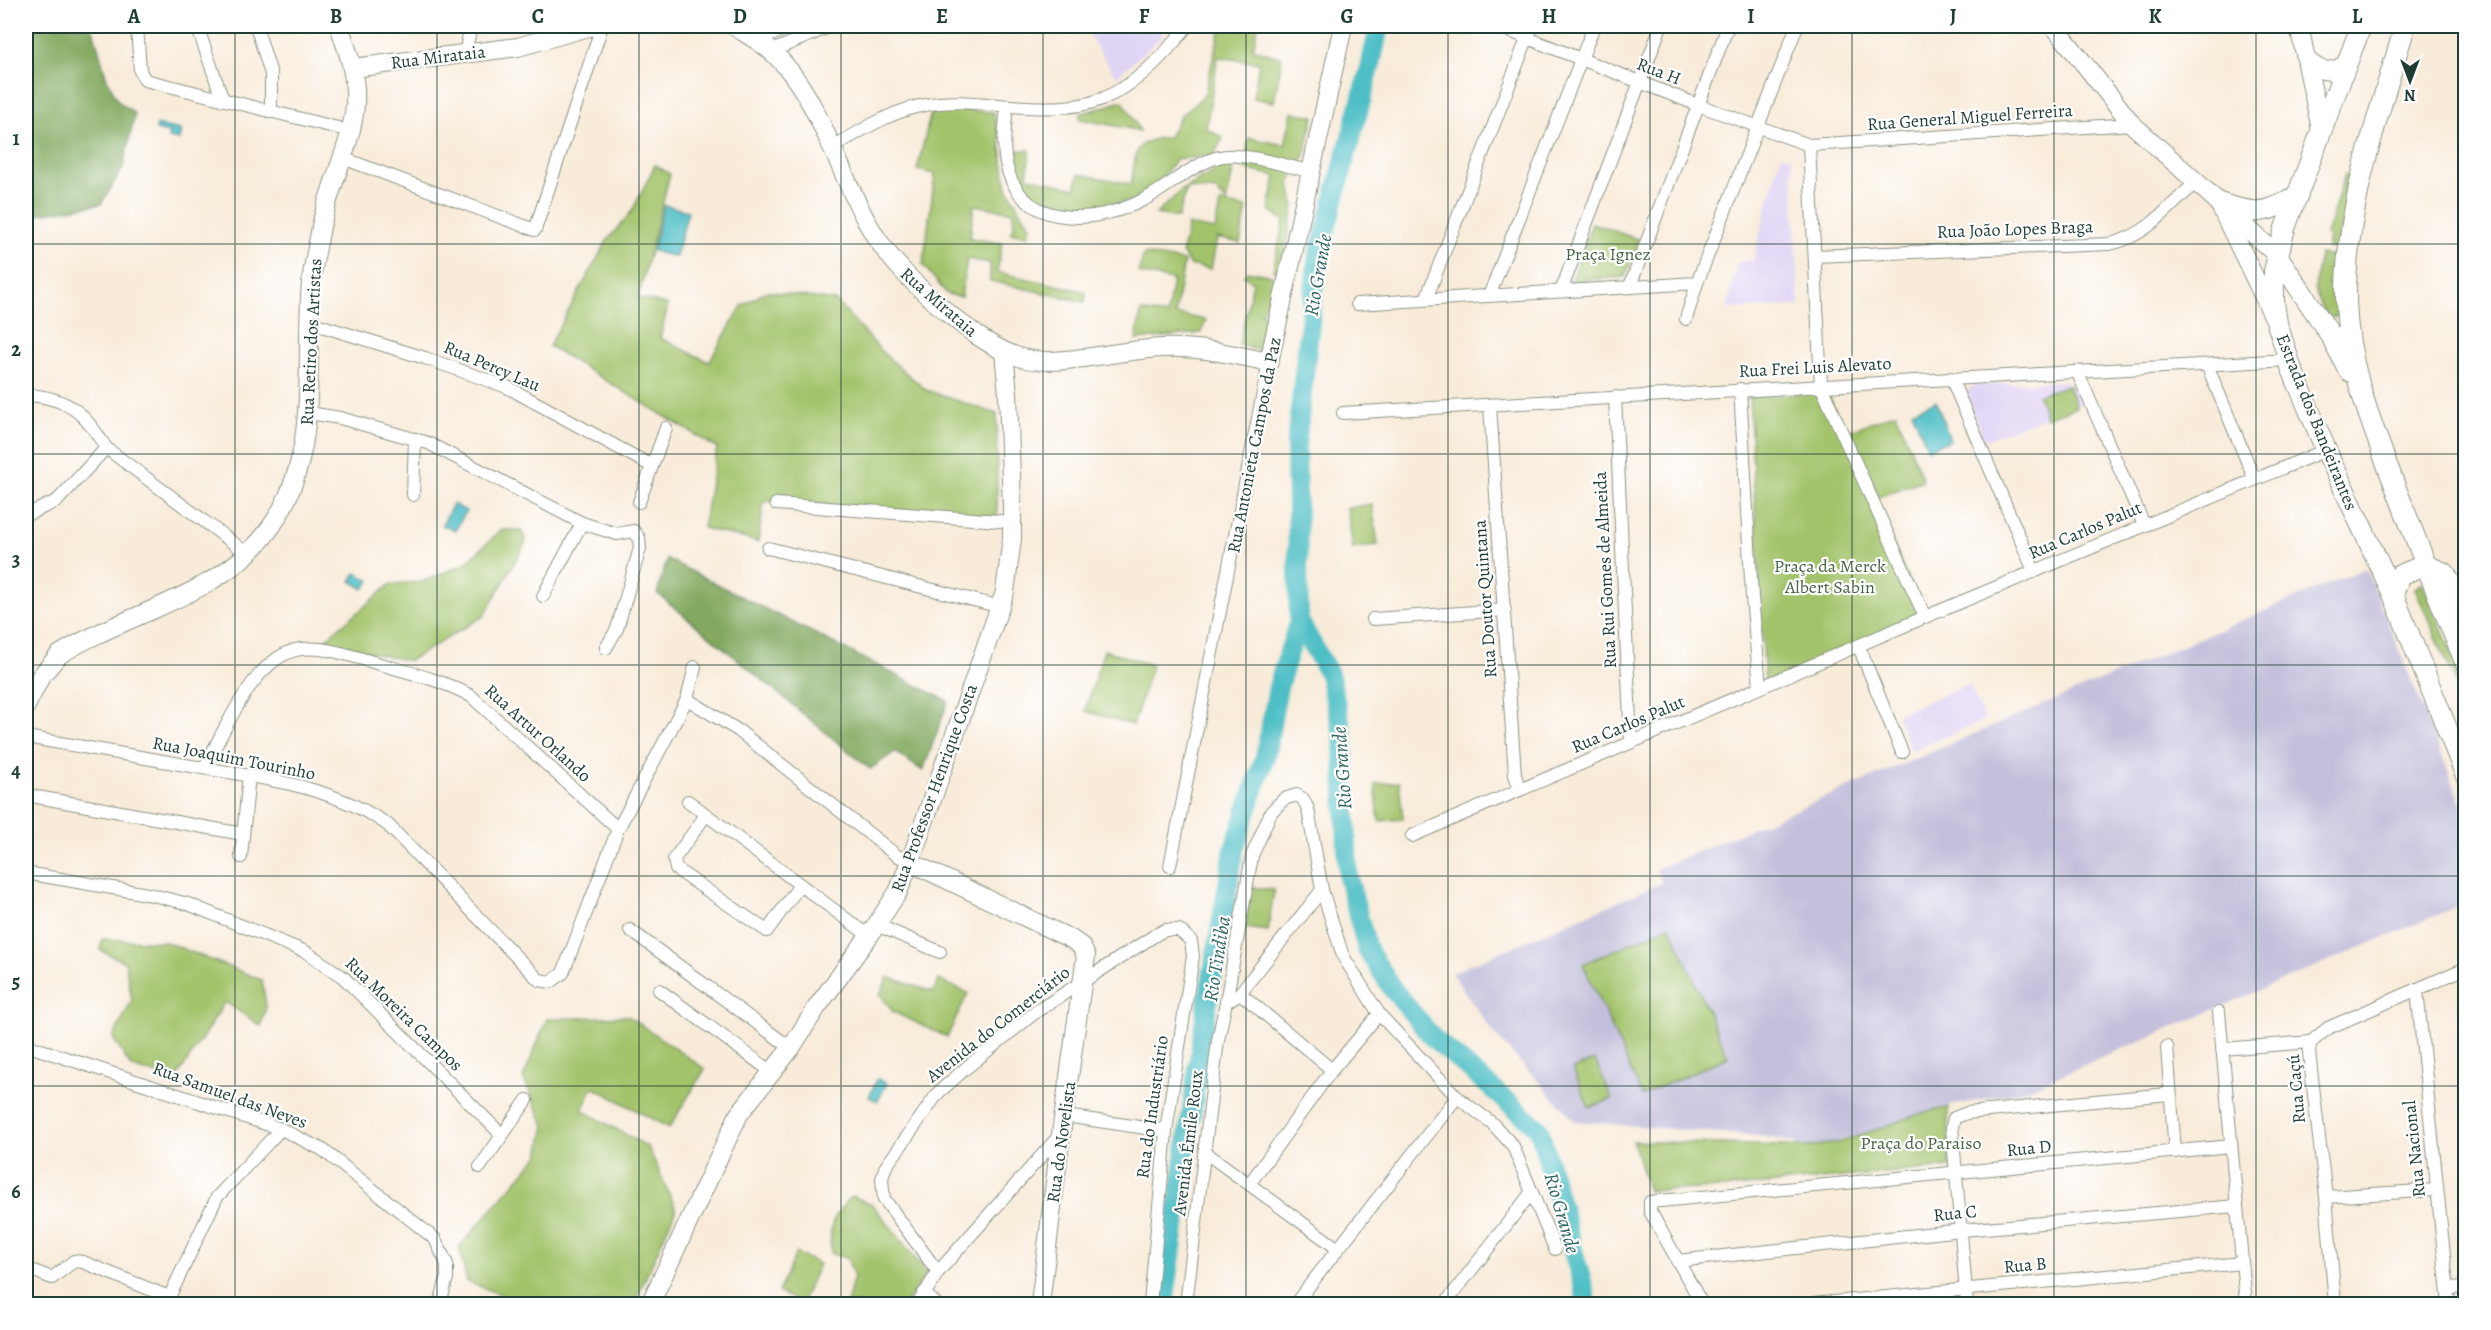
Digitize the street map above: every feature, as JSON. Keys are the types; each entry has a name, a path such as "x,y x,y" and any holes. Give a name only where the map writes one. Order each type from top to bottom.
{"main road":[{"name":"Estrada dos Bandeirantes","path":"2361,26 2277,255 2273,285 2277,323 2289,360 2326,450 2393,594 2466,776"},
{"path":"2360,395 2347,317 2347,281 2351,238 2366,157 2405,26"},
{"path":"2219,203 2247,212 2259,213 2273,209 2298,195"},
{"path":"2277,255 2331,336 2360,395 2425,565 2466,664"},
{"path":"2393,594 2400,575 2425,565 2445,573 2466,612"}],"street":[{"path":"137,26 140,71 145,80 350,131"},
{"path":"197,26 223,100"},
{"path":"256,26 271,74 271,112"},
{"name":"Rua Retiro dos Artistas","path":"26,706 41,676 59,654 214,579 248,554 266,534 282,509 297,474 309,413 309,322 312,278 326,197 350,131 355,104 353,68 339,26"},
{"path":"465,54 471,26"},
{"name":"Rua Mirataia","path":"353,68 518,46 592,26"},
{"path":"340,157 535,230 602,26"},
{"name":"Rua Mirataia","path":"734,26 765,46 791,72 810,102 869,225 891,258 928,297 960,323 1004,352 1025,359 1044,360 1182,347 1219,351 1269,362"},
{"path":"765,46 791,26"},
{"path":"765,46 831,26"},
{"path":"831,148 878,121 927,104 962,102 1038,108 1080,105 1102,99 1148,69 1187,26"},
{"name":"Rua Antonieta Campos da Paz","path":"1170,866 1269,362 1342,26"},
{"name":"Rua H","path":"1497,26 1529,31 1581,60 1809,145"},
{"path":"1488,296 1594,26"},
{"path":"1561,291 1661,26"},
{"path":"1630,286 1728,26"},
{"path":"1686,319 1697,283 1797,26"},
{"path":"2054,26 2133,124 2195,183 2277,255"},
{"path":"2299,26 2321,130"},
{"path":"1426,299 1529,31"},
{"path":"2307,60 2324,71 2337,70 2345,65"},
{"path":"1007,106 1005,144 1008,173 1028,203 1055,215 1078,217 1114,213 1158,193 1196,167 1219,157 1237,156 1309,171"},
{"name":"Rua General Miguel Ferreira","path":"1809,145 2133,124"},
{"path":"1809,145 1821,386 1925,617"},
{"name":"Rua João Lopes Braga","path":"1815,256 2109,244 2126,240 2146,228 2195,183"},
{"path":"2219,203 2277,323"},
{"path":"1357,304 1697,283"},
{"name":"Rua Percy Lau","path":"309,322 416,355 507,387 652,466"},
{"name":"Rua Professor Henrique Costa","path":"650,1305 739,1114 791,1048 817,1007 873,930 898,892 910,862 1001,607 1009,566 1012,522 1008,394 1004,352"},
{"name":"Rua Frei Luis Alevato","path":"1342,413 2077,370 2289,360"},
{"path":"2206,364 2254,478"},
{"path":"2077,370 2144,525"},
{"path":"1951,378 2034,571"},
{"path":"1740,389 1753,619 1760,687"},
{"path":"26,394 73,406 96,430 106,448 248,554"},
{"name":"Rua Rui Gomes de Almeida","path":"1615,397 1631,742"},
{"name":"Rua Doutor Quintana","path":"1490,406 1515,775 1520,790"},
{"path":"309,413 340,418 428,443 582,523 617,534 633,531 639,538 640,548 617,629 606,648"},
{"path":"639,502 666,428"},
{"path":"413,495 415,439"},
{"path":"26,515 57,501 106,448"},
{"name":"Rua Carlos Palut","path":"1412,836 2254,478 2326,450"},
{"path":"776,504 1012,522"},
{"path":"543,596 582,523"},
{"path":"768,548 1001,607"},
{"path":"1373,619 1505,610"},
{"path":"1858,647 1902,752"},
{"name":"Rua Artur Orlando","path":"204,768 245,692 265,668 284,653 302,649 324,650 445,681 471,696 618,829"},
{"path":"618,829 687,699 694,667"},
{"path":"687,699 739,731 896,855 910,862"},
{"name":"Rua Joaquim Tourinho","path":"26,737 249,775 331,796 365,808 388,825 544,983 558,979 563,973 618,829"},
{"path":"241,857 249,775"},
{"path":"26,795 243,834"},
{"name":"Avenida Émile Roux","path":"1186,1305 1218,1040 1252,856 1271,812 1290,795 1303,799 1308,809 1322,890"},
{"path":"688,801 800,885 873,930 940,952"},
{"path":"706,815 674,859 676,869 767,931 800,885"},
{"name":"Rua do Novelista","path":"910,862 1081,946 1086,956 1040,1305"},
{"name":"Rua Moreira Campos","path":"26,873 153,895 188,904 306,952 343,977 502,1135"},
{"path":"1226,1002 1240,993 1322,890"},
{"path":"1322,890 1343,956 1379,1014 1457,1097 1492,1123 1513,1146 1555,1249"},
{"name":"Avenida do Comerciário","path":"938,1272 884,1199 882,1179 885,1168 938,1093 1037,1011 1157,934 1170,929"},
{"name":"Rua do Industriário","path":"1150,1305 1166,1131 1193,956 1191,941 1187,936 1179,930 1170,929"},
{"path":"630,930 791,1048"},
{"name":"Rua Caçú","path":"2335,1305 2326,1197 2309,1052 2311,1042 2328,1028 2466,969"},
{"path":"659,990 772,1072"},
{"name":"Rua Nacional","path":"2417,990 2449,1305"},
{"path":"1240,993 1332,1070"},
{"path":"2219,1012 2246,1305"},
{"path":"1250,1182 1332,1070 1379,1014"},
{"path":"2223,1048 2311,1042"},
{"name":"Rua Samuel das Neves","path":"26,1045 281,1129 323,1150 435,1239 447,1264 447,1278 440,1305"},
{"path":"2167,1047 2175,1152"},
{"path":"1967,1305 1952,1127 1954,1118 1967,1113 2169,1095"},
{"path":"1295,1305 1457,1097"},
{"path":"480,1167 527,1100"},
{"path":"1065,1116 1166,1131"},
{"path":"26,1268 52,1278 74,1261 83,1262 167,1301 217,1197 281,1129"},
{"path":"918,1305 938,1272 1061,1134"},
{"name":"Rua D","path":"1677,1261 1650,1210 1650,1202 2231,1146"},
{"path":"1206,1154 1250,1182 1338,1248"},
{"path":"2326,1197 2436,1190"},
{"path":"1445,1305 1531,1193"},
{"name":"Rua C","path":"1677,1261 1962,1230 2236,1206"},
{"path":"1677,1261 1702,1305"},
{"name":"Rua B","path":"1812,1305 1966,1288 2242,1263"},
{"path":"2448,1288 2466,1287"},
{"path":"924,1293 936,1305"}],"shaded area":[{"path":"1083,26 1168,26 1157,41 1116,77"},
{"path":"1781,155 1792,158 1799,306 1727,309 1737,262 1753,260"},
{"path":"2064,381 2078,390 2083,403 1984,440 1965,392 1975,385"},
{"path":"2366,568 2465,813 2465,903 2023,1091 1945,1107 1816,1148 1769,1137 1575,1121 1496,1036 1451,973 1662,883 1656,869"},
{"path":"1969,684 1985,720 1912,751 1896,715"}],"green space":[{"path":"26,26 92,26 107,79 118,101 135,114 123,168 101,204 26,216"},
{"path":"1221,26 1258,26 1253,49 1282,58 1274,102 1253,98 1259,63 1218,57 1206,128 1223,138 1213,156 1176,159 1156,185 1134,200 1069,212 1061,202 1035,199 1021,191 1007,151 1030,150 1027,177 1075,188 1079,174 1131,184 1136,156 1142,145 1148,141 1169,137 1181,115 1204,96"},
{"path":"1123,101 1140,131 1080,119 1080,114"},
{"path":"966,110 993,112 999,134 1007,188 1030,226 1028,235 1011,233 1014,227 1013,212 974,205 970,238 1002,243 997,272 1083,291 1086,293 1085,302 990,281 990,263 967,259 961,297 947,294 923,265 935,174 917,170 931,112"},
{"path":"1292,112 1314,116 1305,155 1290,182 1294,207 1280,273 1273,271 1284,221 1269,209 1276,176 1244,169 1249,138 1285,145"},
{"path":"1236,158 1226,202 1217,191 1187,188 1178,218 1156,214 1182,190"},
{"path":"655,165 670,174 638,298 668,305 660,338 709,362 742,306 767,291 836,301 883,353 926,390 997,414 997,517 764,501 758,542 703,528 717,448 549,346 607,241 632,211"},
{"path":"2345,174 2351,177 2338,248 2327,248 2329,237 2326,235"},
{"path":"1220,203 1247,208 1240,243 1217,238 1211,269 1190,265 1182,252 1188,225 1215,230"},
{"name":"Praça Ignez","path":"1592,223 1640,240 1625,277 1574,281 1572,279"},
{"path":"1144,254 1184,261 1175,314 1206,320 1201,333 1136,340 1141,311 1167,315 1173,280 1138,273"},
{"path":"2320,254 2337,256 2337,317 2328,318 2316,294 2315,281"},
{"path":"1248,271 1279,277 1261,314 1270,319 1264,353 1239,344 1253,282 1244,276"},
{"path":"2068,385 2076,407 2046,418 2038,395"},
{"name":"Praça da Merck Albert Sabin","path":"1827,391 1924,616 1765,684 1749,398"},
{"path":"1896,413 1923,480 1878,497 1850,430"},
{"path":"1372,504 1378,545 1353,549 1347,508"},
{"path":"501,530 521,530 526,542 484,616 409,661 322,642 391,584 422,582 465,564"},
{"path":"667,559 948,701 923,771 895,752 870,769 657,593"},
{"path":"2422,583 2465,683 2465,704 2415,588"},
{"path":"1104,650 1152,665 1133,725 1085,711"},
{"path":"1399,782 1403,819 1379,821 1375,784"},
{"path":"1251,887 1274,890 1268,931 1245,928"},
{"path":"1670,926 1728,1057 1642,1095 1583,964"},
{"path":"102,939 166,942 262,980 266,1006 261,1026 225,1002 176,1079 131,1067 113,1038 132,1000 125,962 100,950"},
{"path":"888,977 933,992 939,980 968,993 947,1037 893,1012 880,994"},
{"path":"628,1016 705,1069 669,1128 593,1087 582,1110 648,1147 676,1209 634,1304 527,1304 467,1282 459,1247 539,1155 545,1126 523,1078 547,1019"},
{"path":"1595,1060 1612,1099 1589,1108 1573,1069"},
{"name":"Praça do Paraiso","path":"1948,1108 1950,1167 1724,1188 1648,1191 1633,1141 1809,1147 1841,1142 1925,1112"},
{"path":"852,1196 873,1205 927,1273 905,1304 847,1304 854,1276 847,1258 831,1254 830,1236 836,1216"},
{"path":"796,1253 819,1264 801,1303 778,1292"}],"water":[{"path":"157,125 181,130 179,140 168,138 169,133 156,130"},
{"path":"664,205 688,211 676,257 652,251"},
{"path":"1936,401 1950,440 1928,449 1912,411"},
{"path":"453,504 466,511 455,531 442,525"},
{"path":"356,573 370,581 364,589 351,581"},
{"path":"877,1079 887,1083 878,1101 869,1097"}],"waterway":[{"name":"Rio Grande","path":"1379,26 1371,64 1317,262 1296,445 1299,621 1329,674 1343,735 1348,877 1367,949 1394,991 1433,1038 1539,1129 1588,1304"},
{"name":"Rio Tindiba","path":"1164,1304 1206,1012 1234,849 1265,757 1278,687 1299,621"}]}
